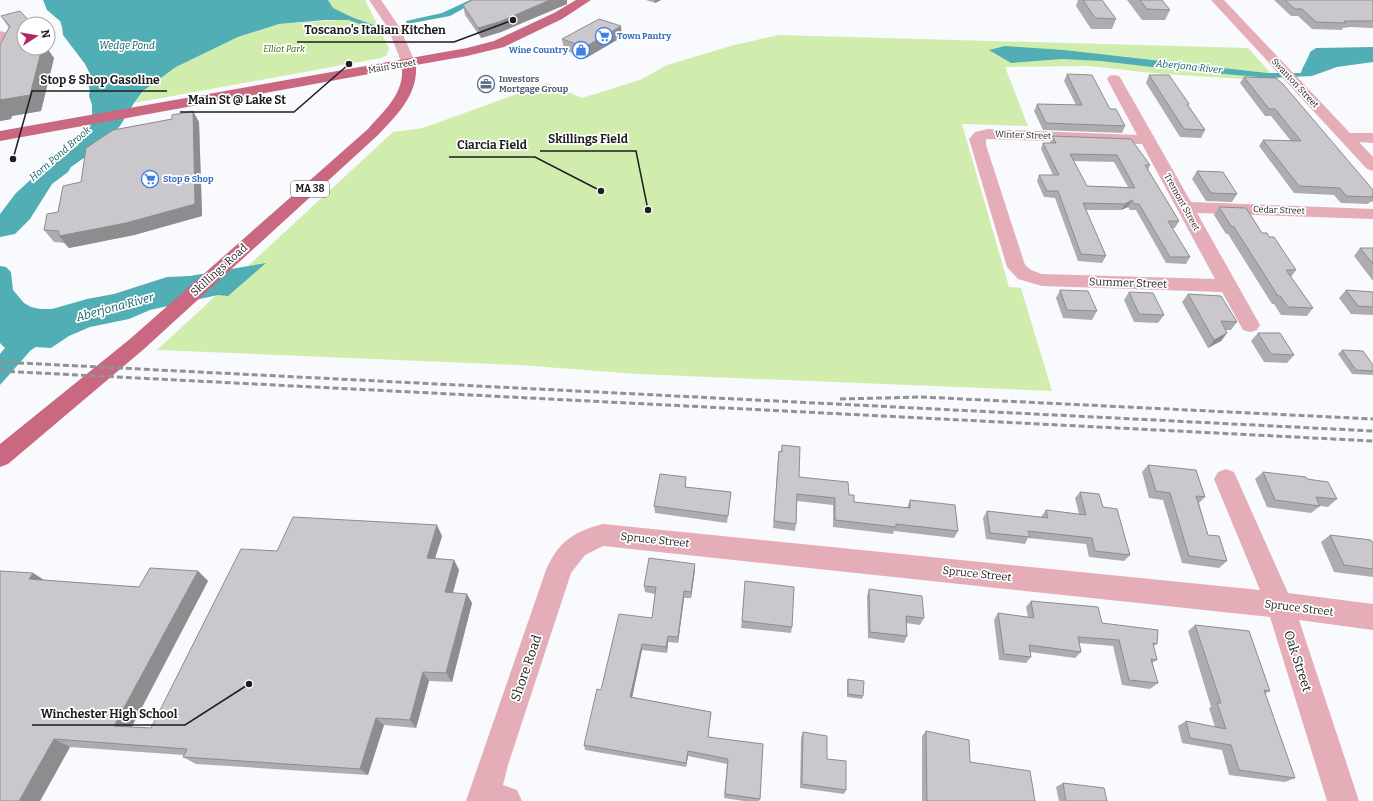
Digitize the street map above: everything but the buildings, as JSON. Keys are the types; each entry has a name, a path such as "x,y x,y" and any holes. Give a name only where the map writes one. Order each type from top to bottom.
{"main road":[{"name":"Main Street","path":"0,136 409,64 467,52 499,44 558,16 585,0"},
{"name":"Skillings Road","path":"4,449 104,372 180,306 386,119 396,107 407,87 410,74 409,64"}],"street":[{"path":"375,0 394,28 409,64"},
{"name":"Swanton Street","path":"1217,0 1373,166"},
{"path":"0,35 3,36 0,46"},
{"name":"Tremont Street","path":"1114,79 1250,325"},
{"name":"Winter Street","path":"1028,276 1021,272 1016,266 978,145 978,137 996,134 1147,140"},
{"path":"1345,137 1373,138"},
{"name":"Cedar Street","path":"1185,207 1373,214"},
{"name":"Summer Street","path":"1028,276 1042,280 1228,286"},
{"name":"Oak Street","path":"1226,479 1280,606 1343,801"},
{"name":"Spruce Street","path":"582,542 602,535 1373,617"},
{"name":"Shore Road","path":"490,800 492,765 559,570 569,554 582,542"}],"green space":[{"name":"Elliot Park","path":"328,0 365,0 389,48 387,55 381,58 134,103 147,88 176,67 238,37 279,24 356,19 332,8"},
{"path":"778,35 1248,48 1278,81 1162,74 1088,66 1005,67 1028,126 962,124 1009,287 1021,288 1052,391 637,374 519,365 157,350 393,132 423,128 547,83 582,98 640,80 667,65 734,45"}],"water":[{"name":"Wedge Pond","path":"43,0 328,0 333,8 358,20 326,20 279,24 238,37 176,67 143,91 120,126 98,148 71,167 68,172 52,184 30,219 15,234 0,237 0,214 16,193 38,173 77,146 88,133 92,121 92,105 89,96 90,91 88,83 89,72 85,64 63,35 60,21 56,16 47,10"},
{"path":"470,0 479,0 450,16 407,24 406,21 442,13"},
{"name":"Aberjona River","path":"1005,46 1064,50 1267,73 1301,73 1310,52 1316,48 1373,47 1373,62 1337,67 1312,76 1271,78 1177,70 1101,61 1062,59 1011,63 989,50"},
{"name":"Aberjona River","path":"266,263 228,296 218,295 150,310 129,319 90,327 69,336 51,348 36,347 31,350 0,385 0,354 5,348 0,343 0,266 6,267 11,272 13,290 24,303 31,307 40,309 52,309 87,299 114,294 167,277 190,276"}],"waterway":[{"name":"Horn Pond Brook","path":"351,19 380,29"}],"railway":[{"path":"0,362 1373,431"},
{"path":"0,371 1373,441"},
{"path":"840,399 922,397 1373,419"}],"place":[{"name":"Toscano's Italian Kitchen","path":"513,20"},
{"name":"Town Pantry","path":"604,36"},
{"name":"Wine Country","path":"581,50"},
{"name":"Main St @ Lake St","path":"349,64"},
{"name":"Investors Mortgage Group","path":"486,84"},
{"name":"Stop & Shop Gasoline","path":"13,159"},
{"name":"Stop & Shop","path":"150,179"},
{"name":"Ciarcia Field","path":"601,191"},
{"name":"Skillings Field","path":"648,210"},
{"name":"Winchester High School","path":"249,684"}]}
